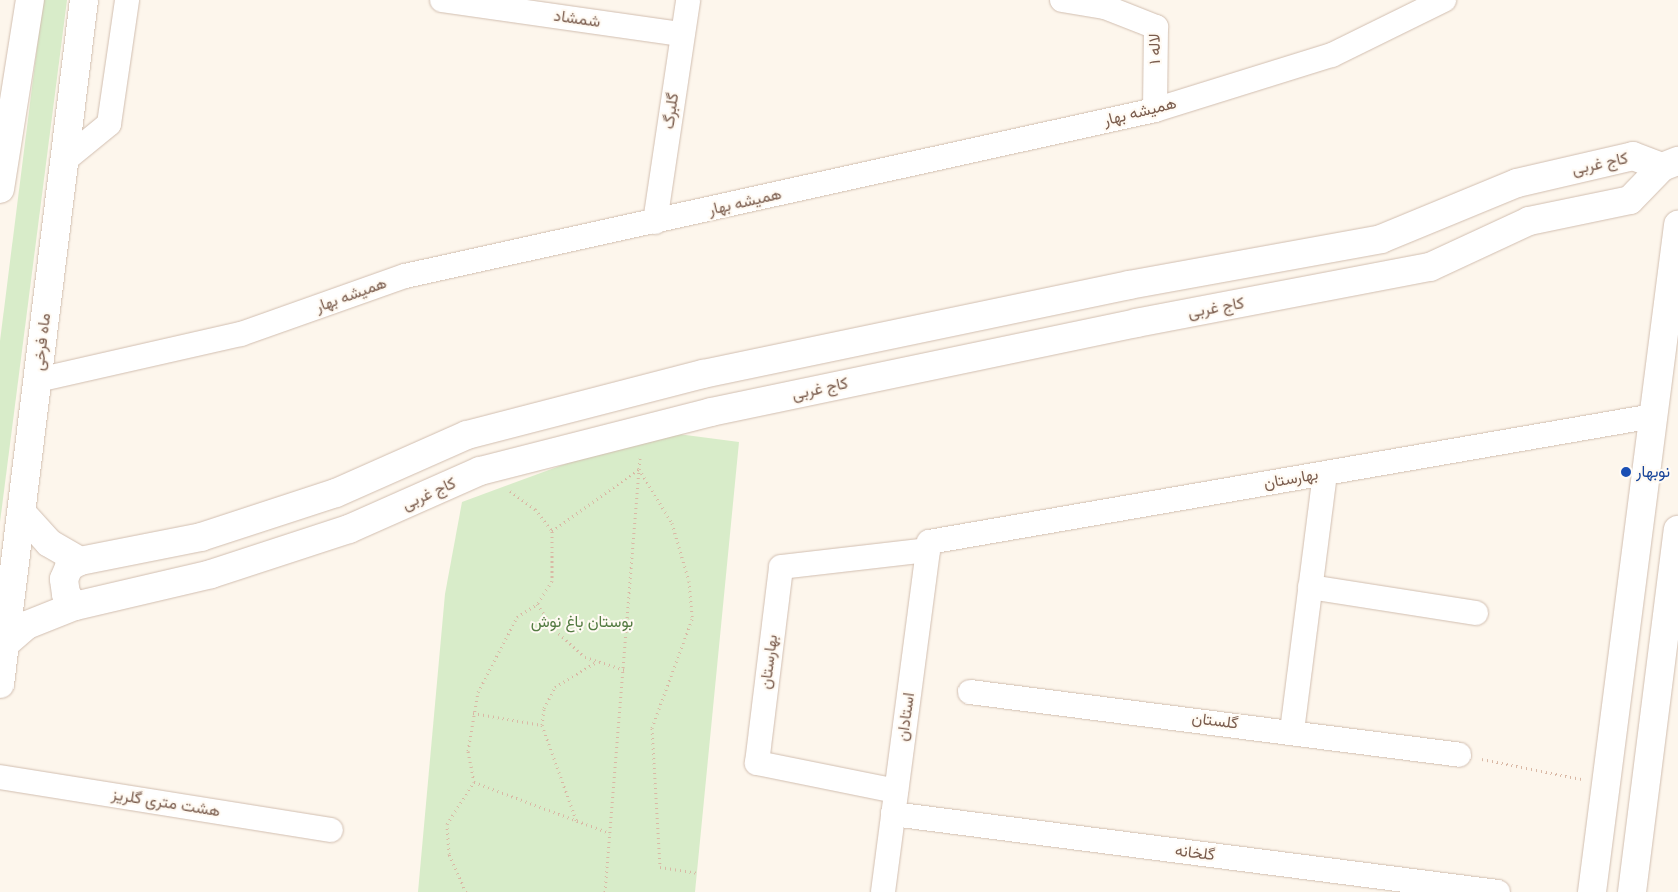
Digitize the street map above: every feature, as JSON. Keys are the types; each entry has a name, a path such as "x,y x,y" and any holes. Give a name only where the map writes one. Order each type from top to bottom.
{"street":[{"path":"0,189 30,0"},
{"name":"ماه فرخی","path":"0,684 84,0"},
{"path":"65,160 109,124 127,0"},
{"name":"شمشاد","path":"442,0 682,34"},
{"name":"گلبرگ","path":"655,222 688,0"},
{"name":"لاله ۱","path":"1062,0 1105,7 1156,27 1155,110"},
{"name":"همیشه بهار","path":"38,380 241,334 405,276 1155,110 1332,55 1444,0"},
{"name":"کاج غربی","path":"80,561 201,537 336,493 467,435 703,374 1140,283 1381,240 1518,183 1633,156 1670,164"},
{"name":"کاج غربی","path":"5,644 27,625 75,606 211,574 350,529 480,471 711,412 1149,320 1430,267 1529,221 1630,200 1670,164"},
{"path":"1592,892 1678,225"},
{"path":"1140,283 1149,320"},
{"path":"703,374 711,412"},
{"name":"بهارستان","path":"896,790 757,764 781,567 929,546 1653,416"},
{"path":"1292,731 1325,474"},
{"path":"22,513 49,544 80,561"},
{"path":"1632,892 1678,530"},
{"name":"استادان","path":"882,892 929,546"},
{"path":"75,606 66,594 64,579 68,567 80,561"},
{"path":"1310,587 1476,613"},
{"name":"گلستان","path":"970,692 1292,731 1459,755"},
{"name":"هشت متری گلریز","path":"0,777 331,830"},
{"name":"گلخانه","path":"893,814 1498,892"}],"path":[{"path":"552,531 639,469"},
{"path":"605,892 625,670 639,469"},
{"path":"639,469 672,522 689,581 692,619 652,728 660,867 697,873"},
{"path":"466,892 449,854 447,824 474,782 468,750 478,692 517,616 537,604 552,580 552,531 535,509 503,487"},
{"path":"537,604 555,630 585,656 625,670"},
{"path":"576,822 542,724 544,708 555,687 598,661"},
{"path":"474,713 542,724"},
{"path":"1459,755 1606,784"},
{"path":"474,782 576,822 610,833"}],"green space":[{"path":"43,0 67,0 0,522 0,341"},
{"name":"بوستان باغ نوش","path":"655,431 739,442 695,892 418,892 445,594 462,502"}],"place":[{"name":"نوبهار","path":"1626,472"}]}
